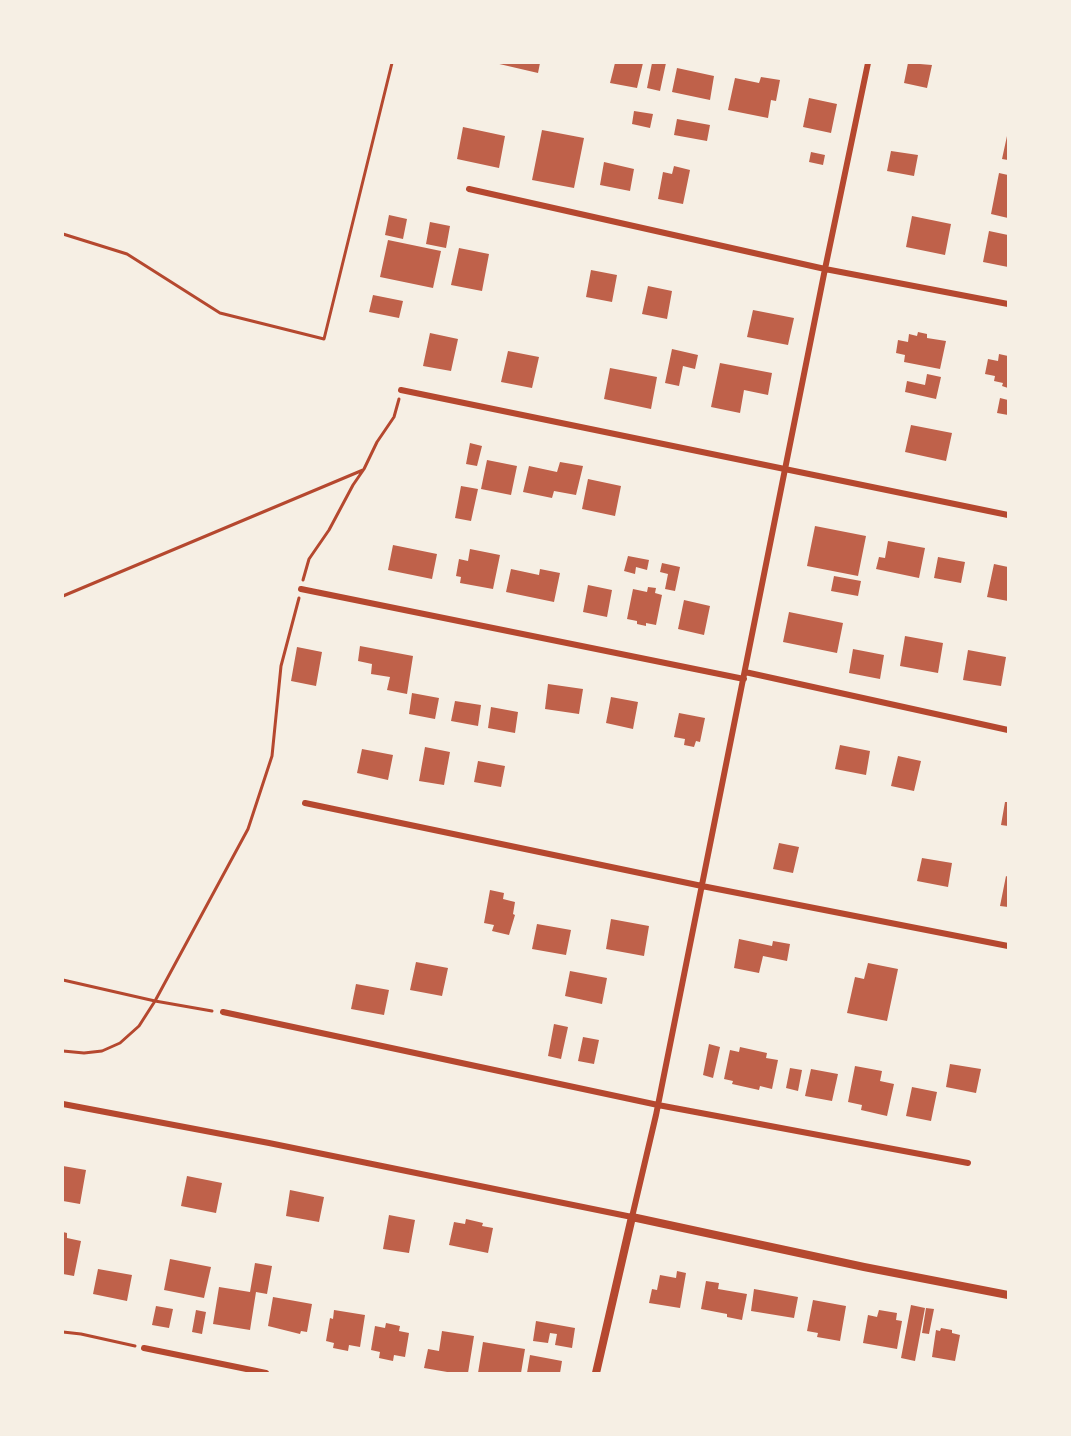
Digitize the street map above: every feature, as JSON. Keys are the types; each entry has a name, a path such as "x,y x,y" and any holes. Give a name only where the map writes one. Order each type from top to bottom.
{"street":[{"path":"596,1373 658,1105 868,63"},
{"path":"469,189 825,270 1008,304"},
{"path":"401,390 1008,515"},
{"path":"301,589 1008,730"},
{"path":"306,803 702,886 1008,946"},
{"path":"223,1012 658,1105 968,1163"},
{"path":"63,1104 258,1140 1008,1295"},
{"path":"144,1348 266,1373"}],"path":[{"path":"63,234 127,254 220,313 324,339 392,63"},
{"path":"63,1051 84,1053 102,1051 120,1043 138,1026 155,1001 248,829 272,756 280,666 309,559 329,530 377,442 394,417 401,390"},
{"path":"63,596 364,469"},
{"path":"63,980 155,1001 223,1012"},
{"path":"63,1332 144,1348"}],"building":[{"path":"495,63 540,63 538,73"},
{"path":"615,63 643,63 637,88 610,83"},
{"path":"652,63 666,63 660,91 647,88"},
{"path":"908,63 932,65 927,88 904,83"},
{"path":"677,68 714,76 710,100 672,92"},
{"path":"761,77 780,80 776,101 771,100 768,118 728,110 735,78 759,83"},
{"path":"809,98 837,104 831,133 803,127"},
{"path":"634,111 653,114 650,128 632,124"},
{"path":"677,119 710,125 707,141 674,135"},
{"path":"463,127 505,136 499,168 457,159"},
{"path":"542,130 584,138 574,188 532,180"},
{"path":"1008,136 1008,160 1002,159"},
{"path":"891,151 918,155 914,176 887,171"},
{"path":"811,152 825,155 823,165 809,162"},
{"path":"604,162 634,169 630,191 600,185"},
{"path":"674,166 690,170 683,204 658,199 663,172 672,174"},
{"path":"999,173 1008,175 1008,218 991,214"},
{"path":"389,215 407,219 403,239 385,235"},
{"path":"912,216 951,224 945,255 906,247"},
{"path":"430,222 450,226 446,248 426,244"},
{"path":"989,231 1008,235 1008,267 983,262"},
{"path":"388,240 441,251 433,288 380,277"},
{"path":"459,248 489,254 482,291 451,285"},
{"path":"591,270 617,275 612,302 586,297"},
{"path":"648,286 672,291 667,319 642,314"},
{"path":"373,295 403,301 399,318 369,312"},
{"path":"753,310 794,318 788,345 747,337"},
{"path":"918,332 927,334 927,338 946,341 940,369 904,362 905,355 896,353 898,340 908,342 909,334 917,336"},
{"path":"430,333 458,339 451,371 423,366"},
{"path":"672,349 698,355 695,369 683,366 679,386 665,383"},
{"path":"508,351 539,357 532,388 501,382"},
{"path":"999,354 1008,356 1008,388 1002,386 1003,383 994,381 995,376 985,374 988,359 998,361"},
{"path":"720,363 772,373 768,395 744,390 740,413 711,407"},
{"path":"610,368 657,377 651,409 604,399"},
{"path":"927,374 941,377 936,399 905,392 907,381 925,385"},
{"path":"1000,398 1008,400 1008,415 997,413"},
{"path":"911,425 952,433 946,461 905,452"},
{"path":"470,443 482,446 477,466 466,464"},
{"path":"487,460 517,466 511,495 481,489"},
{"path":"560,462 583,466 576,495 554,491 552,498 523,492 529,466 557,472"},
{"path":"588,479 621,486 615,516 582,509"},
{"path":"461,486 478,489 471,521 455,518"},
{"path":"815,526 866,536 858,576 807,566"},
{"path":"888,541 925,548 919,578 876,569 879,557 885,558"},
{"path":"393,545 437,554 432,579 388,570"},
{"path":"470,549 500,555 493,589 460,583 461,577 456,576 459,559 468,561"},
{"path":"628,556 649,560 647,570 636,567 635,574 624,571"},
{"path":"938,557 965,562 961,583 934,578"},
{"path":"662,563 680,567 675,591 665,589 668,574 660,572"},
{"path":"994,564 1008,567 1008,601 987,597"},
{"path":"511,569 539,575 540,569 560,573 554,602 506,592"},
{"path":"834,576 861,581 858,596 831,591"},
{"path":"588,585 612,590 607,617 583,612"},
{"path":"648,587 656,588 655,593 662,595 656,625 646,623 646,626 627,619 633,589 647,592"},
{"path":"684,600 710,606 704,635 678,629"},
{"path":"789,612 843,623 837,653 783,642"},
{"path":"905,636 943,643 938,673 900,666"},
{"path":"360,646 413,656 407,694 387,690 390,677 371,674 372,664 358,661"},
{"path":"297,647 322,652 316,686 291,681"},
{"path":"853,649 884,655 880,679 849,673"},
{"path":"968,650 1006,657 1001,686 963,680"},
{"path":"548,684 583,689 579,714 545,709"},
{"path":"412,693 439,698 435,719 409,714"},
{"path":"611,697 638,702 633,729 606,723"},
{"path":"455,701 481,705 478,726 451,721"},
{"path":"491,707 518,712 515,733 488,728"},
{"path":"679,713 705,718 700,742 696,741 694,747 684,745 685,739 674,737"},
{"path":"840,745 870,751 866,775 835,769"},
{"path":"425,747 450,752 444,785 419,781"},
{"path":"362,749 393,755 388,780 357,773"},
{"path":"898,756 921,761 914,791 891,786"},
{"path":"478,761 505,766 501,787 474,782"},
{"path":"1005,802 1008,802 1008,826 1001,825"},
{"path":"779,843 799,847 793,873 773,869"},
{"path":"922,858 952,863 948,887 917,881"},
{"path":"1006,876 1008,877 1008,907 1000,906"},
{"path":"490,890 504,893 503,899 515,902 513,914 515,915 509,935 492,931 494,925 484,923"},
{"path":"611,919 649,926 644,956 606,949"},
{"path":"537,924 571,930 566,955 532,949"},
{"path":"739,939 772,946 773,941 790,944 787,961 763,956 759,973 734,968"},
{"path":"416,962 448,968 442,996 410,990"},
{"path":"868,963 898,969 887,1021 847,1013 855,977 864,979"},
{"path":"570,971 607,978 602,1004 565,996"},
{"path":"356,984 389,990 384,1015 351,1009"},
{"path":"554,1024 568,1027 561,1059 548,1056"},
{"path":"583,1037 599,1040 594,1064 578,1061"},
{"path":"709,1044 720,1047 713,1078 703,1075"},
{"path":"740,1047 767,1053 766,1058 778,1060 772,1089 760,1086 759,1090 732,1084 733,1081 724,1079 730,1050 739,1052"},
{"path":"950,1064 981,1069 976,1093 946,1087"},
{"path":"855,1066 882,1071 880,1081 894,1084 887,1116 861,1110 862,1105 848,1102"},
{"path":"790,1068 802,1070 798,1091 786,1088"},
{"path":"811,1069 838,1074 832,1101 805,1096"},
{"path":"912,1087 937,1092 931,1121 906,1116"},
{"path":"63,1166 86,1170 80,1204 63,1201"},
{"path":"187,1176 222,1183 216,1213 181,1206"},
{"path":"290,1190 324,1197 319,1222 286,1216"},
{"path":"389,1215 415,1220 409,1253 383,1249"},
{"path":"466,1219 493,1228 488,1253 449,1245 454,1222 465,1224"},
{"path":"63,1232 67,1233 67,1238 81,1241 74,1276 63,1274"},
{"path":"170,1259 211,1267 204,1298 164,1290"},
{"path":"255,1263 272,1266 267,1294 256,1292 250,1330 213,1324 219,1287 250,1292"},
{"path":"98,1269 132,1275 127,1301 93,1294"},
{"path":"677,1271 686,1273 680,1308 649,1303 652,1289 657,1290 660,1275 676,1278"},
{"path":"706,1281 719,1283 718,1289 747,1294 742,1320 727,1317 727,1314 701,1309"},
{"path":"754,1289 798,1297 794,1318 751,1311"},
{"path":"273,1297 312,1304 307,1332 301,1331 300,1334 268,1326"},
{"path":"813,1300 846,1306 840,1341 817,1337 818,1333 807,1331"},
{"path":"911,1305 925,1308 915,1361 901,1358"},
{"path":"156,1306 173,1309 169,1328 152,1325"},
{"path":"926,1308 934,1309 929,1334 922,1333"},
{"path":"196,1310 206,1312 202,1334 192,1332"},
{"path":"334,1310 365,1315 360,1347 349,1345 348,1351 333,1348 334,1343 326,1341 330,1318 333,1319"},
{"path":"879,1310 897,1313 896,1320 902,1321 897,1349 863,1343 868,1315 877,1317"},
{"path":"536,1321 575,1328 572,1348 555,1345 557,1334 550,1333 548,1343 533,1341"},
{"path":"386,1323 400,1326 399,1331 409,1333 405,1357 394,1355 393,1361 379,1358 380,1352 371,1350 375,1326 385,1328"},
{"path":"941,1328 952,1330 952,1333 960,1335 955,1361 932,1357 936,1330 940,1331"},
{"path":"442,1331 474,1336 468,1373 424,1368 428,1349 439,1351"},
{"path":"483,1342 525,1349 521,1373 478,1373"},
{"path":"530,1355 562,1361 560,1373 527,1373"}]}
